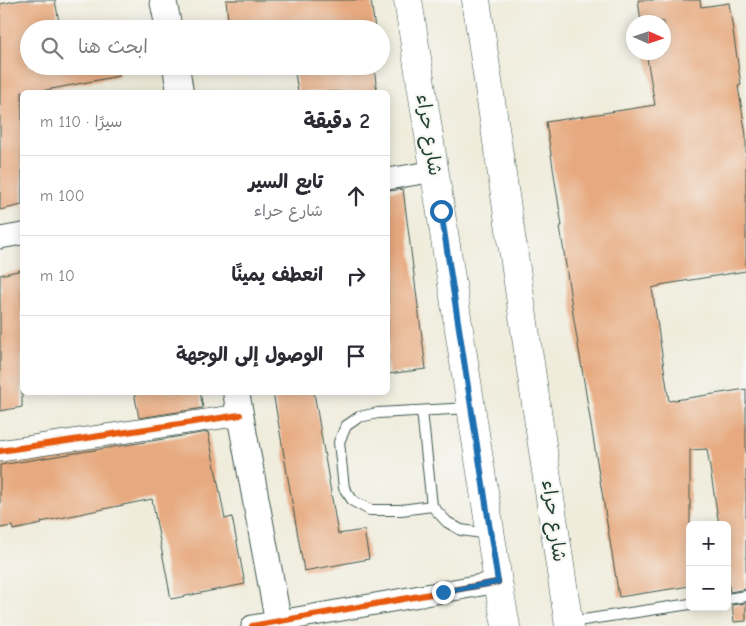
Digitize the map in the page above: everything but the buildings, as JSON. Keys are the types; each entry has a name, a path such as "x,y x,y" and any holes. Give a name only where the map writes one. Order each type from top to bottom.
{"main road":[{"name":"شارع حراء","path":"408,0 506,626"},
{"name":"شارع حراء","path":"476,0 569,624"}],"street":[{"path":"163,0 167,20"},
{"path":"177,75 180,90"},
{"path":"390,179 435,172"},
{"path":"0,238 20,234"},
{"path":"0,451 238,404 278,624"},
{"path":"252,626 278,624 498,582"}],"lane":[{"path":"432,506 401,510 370,510 353,501 344,488 339,442 346,426 359,417 378,413 471,407"},
{"path":"422,411 432,506 447,522 461,530 491,535"},
{"path":"731,598 746,596"},
{"path":"569,624 686,605"}],"cycle path":[{"path":"0,451 240,415"},
{"path":"252,626 498,582"}],"route":[{"path":"441,211 498,582 443,592"}]}
